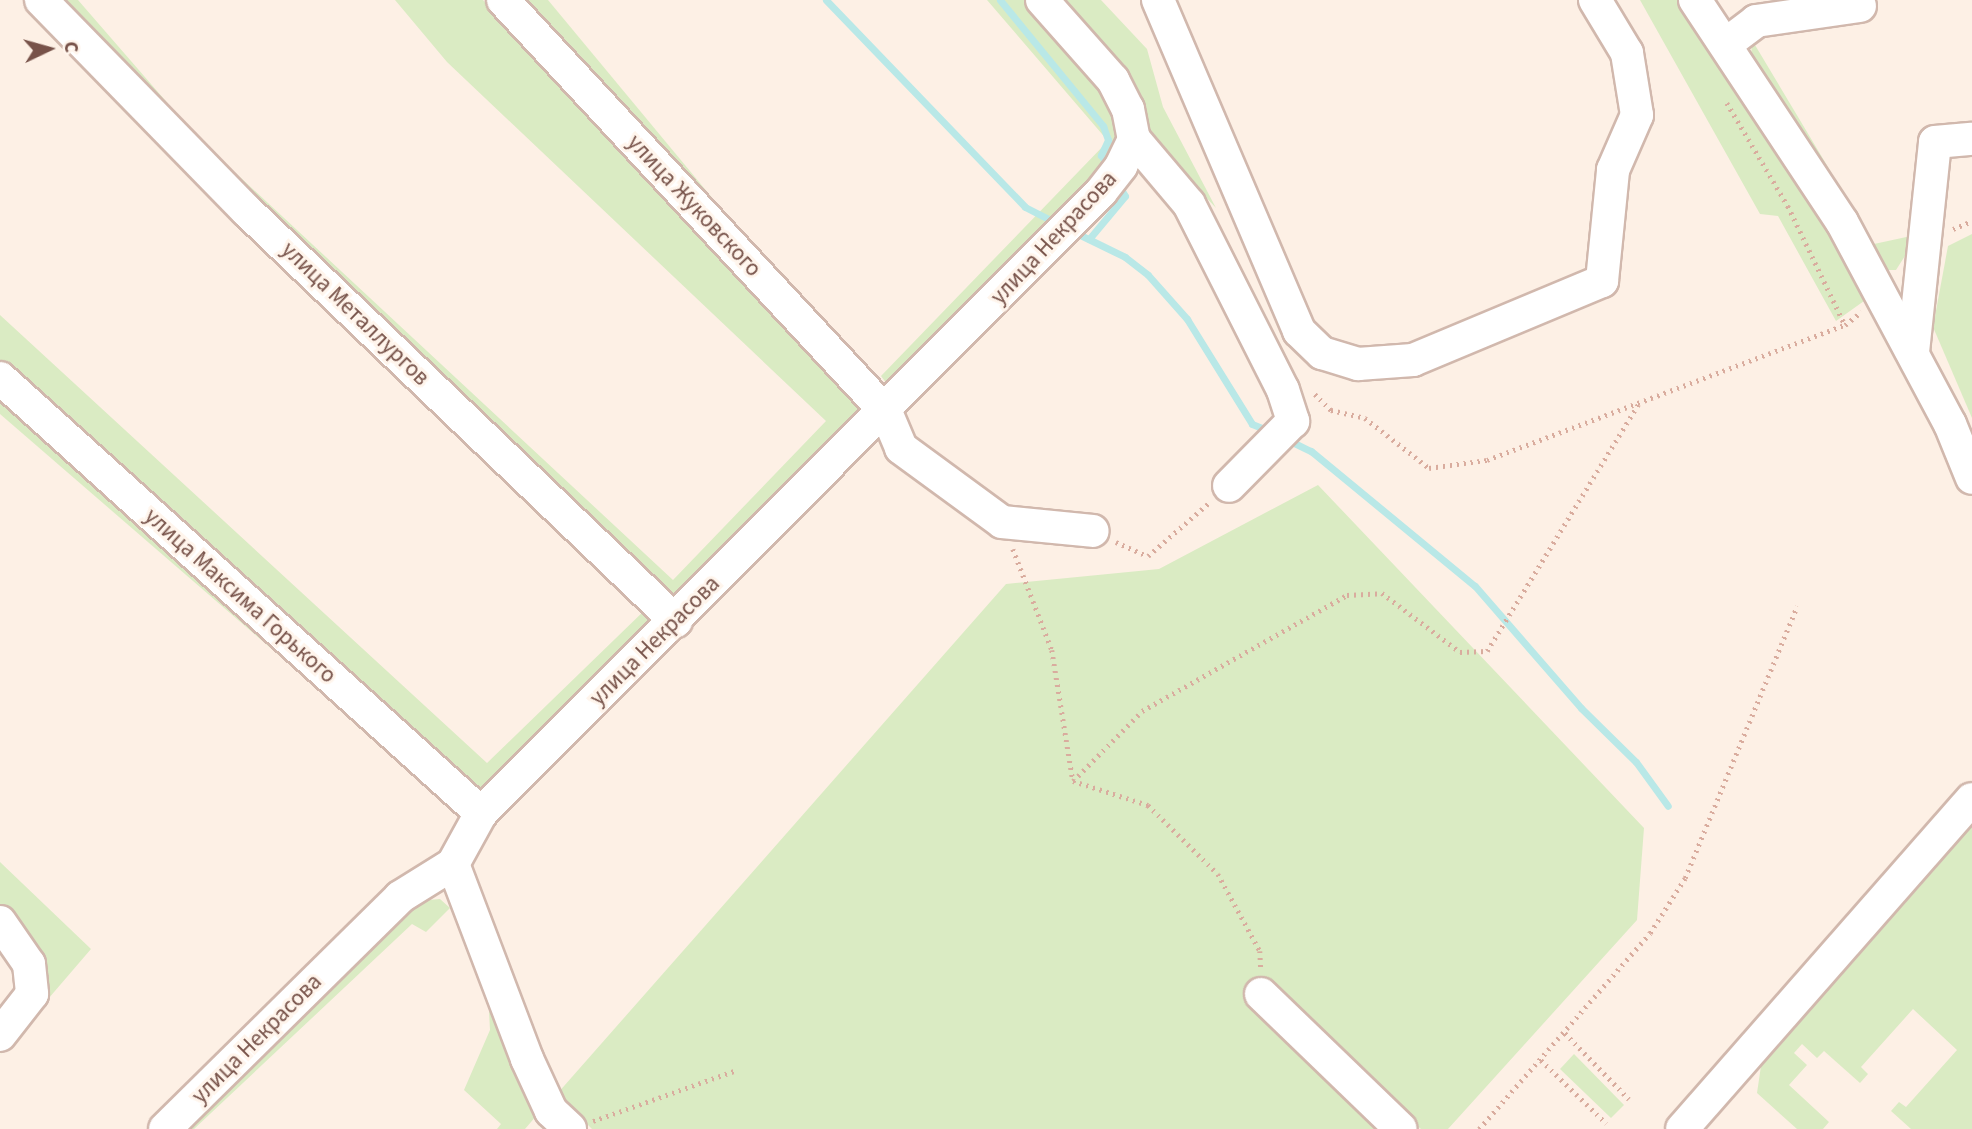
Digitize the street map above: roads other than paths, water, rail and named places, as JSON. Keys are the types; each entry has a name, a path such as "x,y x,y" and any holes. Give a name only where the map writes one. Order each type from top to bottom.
{"street":[{"name":"улица Металлургов","path":"41,0 246,210 676,621"},
{"name":"улица Жуковского","path":"503,0 886,412"},
{"path":"1042,0 1113,80 1128,108 1134,139 1189,204 1244,306 1293,421 1229,486"},
{"path":"1158,0 1299,331 1322,353 1357,364 1413,360 1602,281 1613,170 1637,115 1627,53 1595,0"},
{"path":"1695,0 1842,222 1913,352 1972,478"},
{"path":"1726,44 1756,21 1860,6"},
{"name":"улица Некрасова","path":"165,1129 400,897 453,864 481,813 886,412 1101,192 1121,166 1134,139"},
{"path":"1913,352 1935,142 1972,139"},
{"name":"улица Максима Горького","path":"0,377 481,813"},
{"path":"886,412 901,448 1002,522 1093,531"},
{"path":"1682,1129 1972,799"},
{"path":"453,864 552,1123"},
{"path":"0,922 29,964 32,994 0,1035"},
{"path":"1261,994 1401,1129"}],"waterway":[{"path":"826,0 1025,207 1058,224"},
{"path":"1000,0 1103,126 1108,140 1101,155 1109,168"},
{"path":"1089,239 1125,196 1118,184"},
{"path":"1072,231 1125,257 1148,275 1187,319 1252,424 1269,431"},
{"path":"1286,439 1311,451 1475,586 1581,708 1636,762 1668,806"}]}
